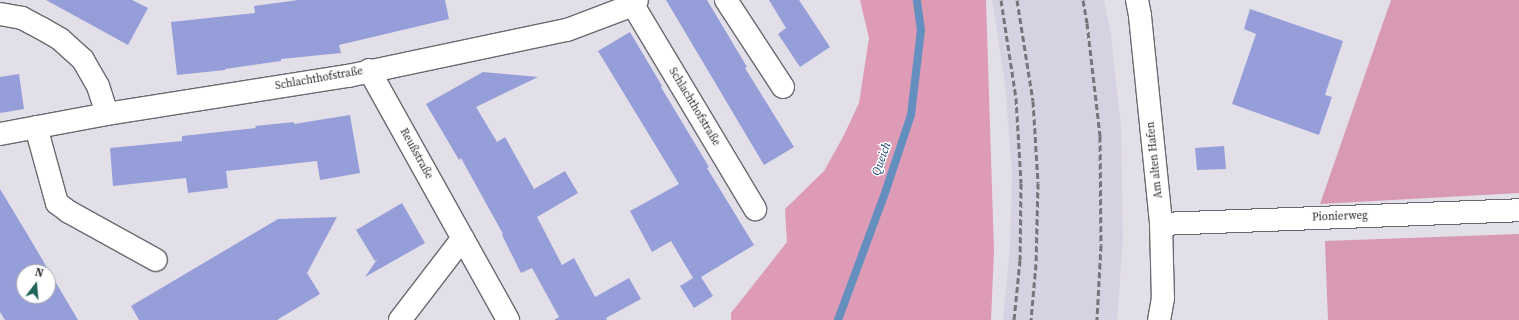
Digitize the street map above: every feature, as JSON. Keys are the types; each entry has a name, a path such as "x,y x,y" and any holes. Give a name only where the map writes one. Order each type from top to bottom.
{"street":[{"path":"726,0 783,87"},
{"name":"Am alten Hafen","path":"1137,0 1140,16 1161,224 1163,298 1159,320"},
{"name":"Schlachthofstraße","path":"0,134 106,114 348,76 369,70 567,30 635,2 755,209"},
{"path":"0,14 22,18 41,28 60,39 83,60 98,86 106,114"},
{"name":"Reußstraße","path":"369,70 508,320"},
{"path":"36,127 57,203 69,212 156,260"},
{"name":"Pionierweg","path":"1161,224 1519,210"},
{"path":"400,320 463,238"}],"shaded area":[{"path":"860,0 986,0 994,251 991,320 731,320 731,313 787,242 785,209 824,171 843,137 859,103 869,38"},
{"path":"992,0 1104,0 1111,34 1121,128 1123,240 1117,320 1003,320 1010,247 1012,172 1005,84"},
{"path":"1391,0 1519,0 1519,193 1320,204"},
{"path":"1519,234 1519,320 1328,320 1325,241"}],"building":[{"path":"46,0 132,0 148,8 128,45"},
{"path":"298,0 445,0 449,19 339,45 341,53 281,59 281,61 225,70 177,75 171,22 255,13 254,6"},
{"path":"666,0 707,0 747,67 745,68 794,147 764,165"},
{"path":"769,0 799,0 830,47 800,67 778,34 786,28"},
{"path":"1250,9 1343,41 1325,95 1332,97 1319,135 1232,104 1256,34 1244,29"},
{"path":"630,32 709,167 707,168 754,245 701,277 713,296 694,308 680,286 693,278 671,241 652,252 630,211 679,184 598,51"},
{"path":"483,72 538,77 476,107 497,142 505,137 534,189 565,171 578,193 537,217 562,265 574,258 595,297 629,278 641,299 606,318 607,320 554,320 559,317 532,268 521,273 502,235 503,234 461,158 459,160 426,104"},
{"path":"19,74 24,109 0,113 0,77"},
{"path":"350,115 360,173 320,180 317,161 226,171 228,188 188,193 186,178 113,186 110,148 182,141 182,136 256,128 255,126 294,122 294,124"},
{"path":"1224,146 1226,169 1197,170 1195,148"},
{"path":"0,189 45,264 16,264 16,304 56,304 56,283 78,320 5,320 0,312"},
{"path":"402,203 425,243 365,277 378,258 375,261 356,230"},
{"path":"337,217 307,273 320,294 277,320 139,320 131,306 278,219"}],"waterway":[{"name":"Queich","path":"838,320 885,193 911,115 921,30 917,0"}],"railway":[{"path":"1001,0 1016,98 1021,183 1020,260 1014,320"},
{"path":"1017,0 1033,101 1038,183 1036,264 1031,320"},
{"path":"1083,0 1100,136 1101,245 1097,320"}]}
